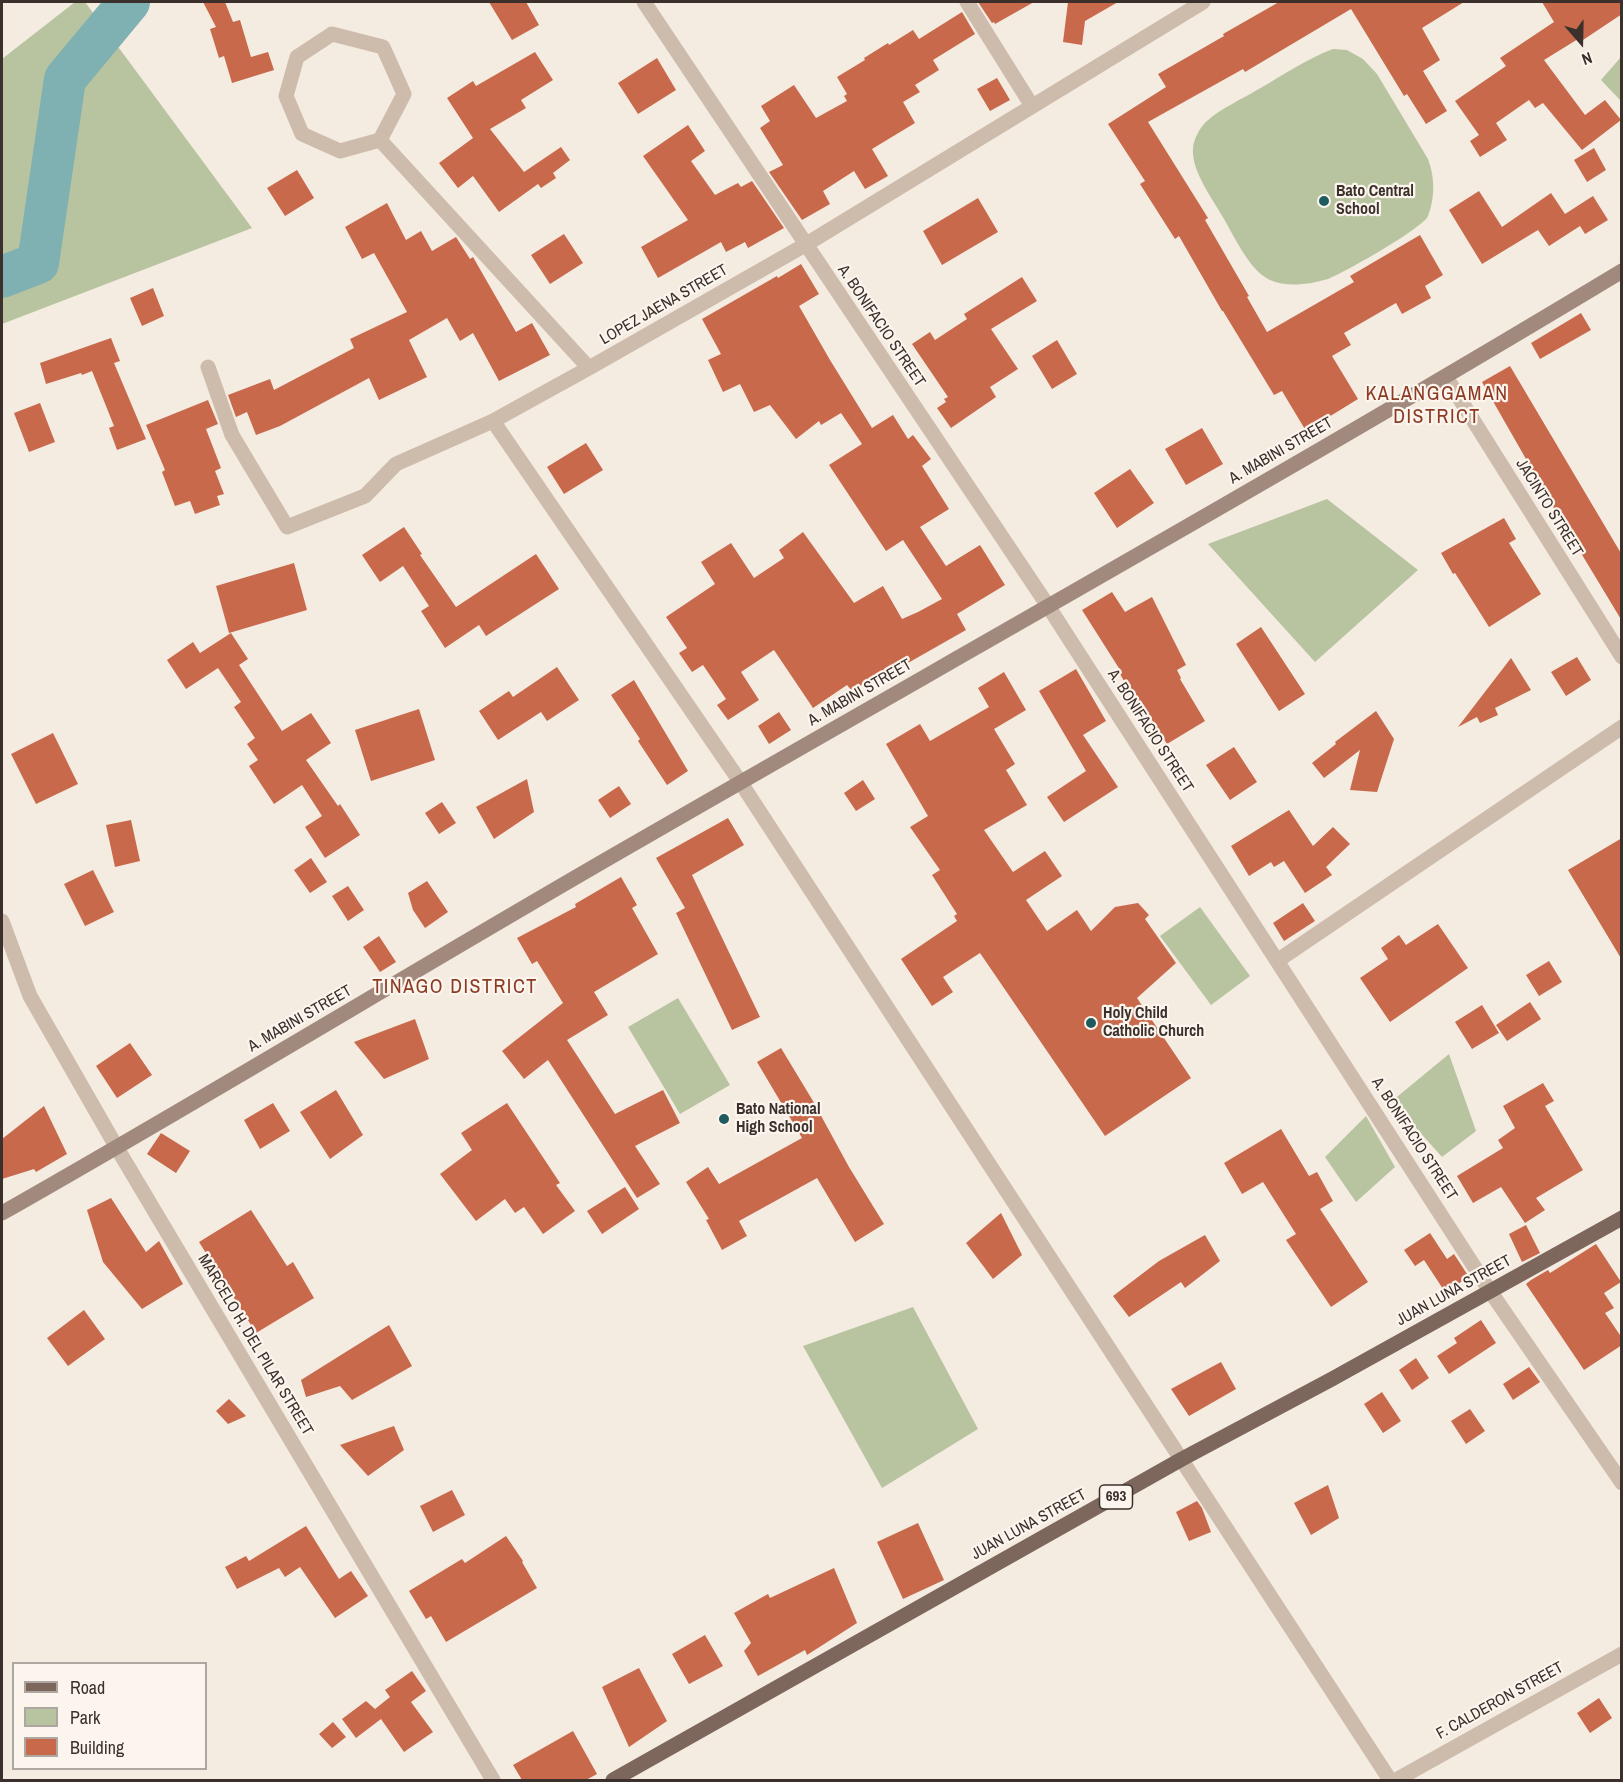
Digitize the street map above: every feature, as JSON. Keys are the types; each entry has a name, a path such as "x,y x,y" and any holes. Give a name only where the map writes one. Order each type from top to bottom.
{"main road":[{"name":"JUAN LUNA STREET","path":"613,1780 1182,1459 1332,1379 1622,1218"}],"street":[{"name":"A. BONIFACIO STREET","path":"644,2 1048,606 1490,1291 1622,1483"},
{"path":"967,2 1032,106"},
{"name":"LOPEZ JAENA STREET","path":"208,367 232,435 286,527 365,496 396,464 493,421 806,245 1203,2"},
{"path":"332,34 383,47 404,94 380,140 340,151 302,134 285,96 297,57 332,34"},
{"path":"380,140 589,368"},
{"name":"A. MABINI STREET","path":"2,1213 117,1148 605,861 1446,377 1622,271"},
{"name":"JACINTO STREET","path":"1446,377 1622,657"},
{"path":"493,421 741,783 1390,1780"},
{"path":"1277,961 1622,727"},
{"name":"MARCELO H. DEL PILAR STREET","path":"2,921 30,996 117,1148 493,1780"},
{"name":"F. CALDERON STREET","path":"1396,1780 1622,1654"}],"green space":[{"path":"75,2 85,2 252,228 2,324 2,59"},
{"path":"1333,49 1347,50 1363,59 1377,74 1428,159 1433,180 1433,195 1428,216 1423,222 1381,250 1328,279 1307,284 1284,284 1263,276 1238,244 1199,176 1193,158 1194,142 1202,127 1218,112"},
{"path":"1621,57 1621,101 1601,80"},
{"path":"1327,499 1418,570 1315,662 1208,544"},
{"path":"1200,907 1250,976 1211,1005 1160,936"},
{"path":"678,998 730,1085 680,1114 628,1027"},
{"path":"1449,1054 1476,1131 1442,1157 1392,1101"},
{"path":"1366,1116 1395,1167 1356,1202 1325,1157"},
{"path":"913,1307 978,1429 882,1488 803,1346"}],"building":[{"path":"203,2 225,2 233,22 240,20 251,57 268,52 274,70 232,83 224,56 219,58 210,29 216,27"},
{"path":"489,2 526,2 539,25 512,40"},
{"path":"978,2 1034,2 995,24"},
{"path":"1068,2 1118,2 1085,21 1082,45 1063,42"},
{"path":"1279,2 1464,2 1422,28 1440,60 1423,71 1447,111 1426,124 1407,94 1404,96 1351,9 1245,72 1243,69 1148,122 1208,218 1205,220 1267,332 1354,282 1350,276 1420,235 1443,275 1425,286 1431,298 1402,314 1396,303 1344,333 1351,345 1332,356 1358,399 1306,431 1282,391 1274,395 1179,236 1175,239 1140,184 1145,181 1108,124 1166,87 1158,74"},
{"path":"1542,2 1622,2 1622,14 1580,42 1578,39 1544,60 1585,115 1605,100 1621,120 1582,150 1543,103 1535,108 1529,100 1496,123 1507,140 1480,157 1470,141 1479,135 1455,101 1506,66 1500,58 1554,22"},
{"path":"962,12 975,34 933,60 939,70 915,85 920,92 903,102 915,123 872,149 888,176 865,189 854,171 823,191 830,204 802,220 769,172 783,165 760,128 770,121 761,106 794,85 816,118 847,101 844,96 847,94 837,77 888,43 889,45 913,30 919,39"},
{"path":"535,52 553,80 521,100 526,108 490,129 524,172 561,147 570,160 553,173 556,178 541,188 538,184 499,212 473,176 458,188 439,163 473,138 447,98 473,81 476,86"},
{"path":"657,58 676,90 638,114 618,83"},
{"path":"997,78 1010,100 990,111 977,89"},
{"path":"688,125 705,151 691,161 715,195 738,183 741,187 752,181 784,228 748,248 745,242 726,252 721,242 658,278 641,247 688,220 643,156"},
{"path":"1594,148 1606,170 1587,182 1574,160"},
{"path":"297,170 314,198 285,216 267,188"},
{"path":"1479,191 1502,227 1551,193 1565,214 1593,196 1608,220 1585,234 1580,226 1549,246 1538,230 1482,264 1449,210"},
{"path":"978,198 998,232 942,265 923,231"},
{"path":"387,203 406,240 421,231 432,251 456,237 470,259 473,257 516,332 532,323 550,355 499,381 473,333 460,341 447,318 409,340 427,377 379,400 369,378 280,426 256,435 247,412 236,417 228,395 270,379 274,390 354,348 350,339 407,312 374,253 362,259 345,227"},
{"path":"564,234 583,263 550,284 531,255"},
{"path":"801,264 819,294 799,306 872,428 893,415 908,439 913,435 931,459 922,466 949,509 920,527 946,566 980,545 1005,585 957,614 966,630 878,680 876,676 852,691 847,685 813,708 774,650 741,672 759,700 728,720 717,705 726,699 703,665 692,672 679,653 687,648 666,617 715,584 701,562 731,543 754,578 784,558 779,550 803,532 854,603 883,586 902,619 942,599 903,540 886,551 829,465 862,444 841,413 821,425 819,421 796,439 770,405 754,412 740,384 723,392 708,360 721,354 702,319"},
{"path":"1022,277 1037,301 991,329 1018,369 990,387 996,397 951,428 937,408 946,402 944,399 948,397 912,344 930,332 935,340 967,319 964,314"},
{"path":"153,288 164,316 142,326 130,298"},
{"path":"1581,313 1591,330 1540,359 1531,343"},
{"path":"111,338 120,361 114,363 146,439 117,450 109,428 114,426 92,371 46,384 40,363"},
{"path":"1057,340 1077,374 1052,389 1032,356"},
{"path":"1510,366 1622,555 1622,621 1529,467 1482,382"},
{"path":"208,400 218,424 206,429 221,468 215,471 224,494 217,496 220,505 195,514 190,501 175,506 162,472 165,470 146,425"},
{"path":"40,403 55,442 29,452 14,413"},
{"path":"1202,428 1223,464 1186,485 1165,449"},
{"path":"586,443 603,470 564,494 547,467"},
{"path":"1130,469 1154,503 1117,528 1094,493"},
{"path":"1504,518 1516,539 1509,543 1541,594 1489,627 1441,553"},
{"path":"404,527 422,554 420,555 456,607 536,554 559,589 486,636 479,625 445,648 421,611 429,606 403,566 380,582 362,555"},
{"path":"294,563 307,610 229,633 216,586"},
{"path":"1112,592 1125,612 1152,597 1186,665 1177,670 1180,679 1205,721 1167,744 1140,701 1137,703 1120,674 1122,673 1082,610"},
{"path":"1261,627 1305,694 1279,711 1236,644"},
{"path":"231,633 248,659 239,665 282,731 311,713 331,743 306,760 338,806 340,804 360,835 325,858 305,827 322,816 302,785 274,804 249,766 258,760 247,744 255,738 234,707 241,702 218,668 186,689 167,660 193,642 200,653"},
{"path":"1577,657 1591,680 1566,696 1551,672"},
{"path":"1511,658 1531,690 1495,708 1498,715 1480,723 1477,717 1458,727"},
{"path":"557,667 579,700 547,721 541,712 498,740 479,711 509,691 513,697"},
{"path":"1076,669 1106,721 1083,735 1118,787 1064,822 1047,797 1086,771 1039,691"},
{"path":"1004,672 1026,710 994,729 1015,764 1006,770 1027,805 984,830 1013,872 1045,851 1062,876 1026,900 1047,931 1077,910 1091,931 1115,907 1138,903 1149,915 1145,919 1176,963 1137,998 1191,1078 1105,1136 980,953 943,977 953,992 932,1006 901,959 957,921 954,916 957,914 932,875 940,870 910,827 928,816 886,744 920,724 930,741 989,707 978,688"},
{"path":"634,680 688,771 667,785 611,695"},
{"path":"419,709 435,760 371,781 355,730"},
{"path":"1376,711 1394,739 1377,792 1350,790 1360,750 1324,778 1312,763"},
{"path":"779,712 791,730 769,744 758,726"},
{"path":"53,733 78,784 36,804 11,754"},
{"path":"1234,747 1257,782 1230,800 1206,765"},
{"path":"527,779 534,812 494,839 476,807"},
{"path":"863,780 875,799 856,811 844,793"},
{"path":"619,786 631,804 610,818 598,800"},
{"path":"442,802 456,823 439,834 425,813"},
{"path":"1289,810 1313,846 1333,827 1350,844 1326,867 1332,875 1305,893 1284,861 1274,867 1271,862 1249,876 1231,846"},
{"path":"728,818 744,845 692,875 760,1017 732,1030 676,913 685,908 656,858"},
{"path":"131,820 140,861 115,867 106,825"},
{"path":"1622,838 1622,960 1568,870"},
{"path":"311,858 327,882 310,893 294,870"},
{"path":"93,870 114,912 85,926 64,884"},
{"path":"621,877 637,905 632,908 658,954 594,992 608,1015 567,1040 615,1114 663,1090 680,1123 635,1146 660,1184 637,1198 548,1060 524,1079 502,1051 563,1003 537,961 532,964 517,938 576,907 575,904"},
{"path":"427,881 448,912 425,928 413,910 408,893"},
{"path":"348,886 364,910 348,921 332,896"},
{"path":"1303,903 1315,921 1284,941 1273,923"},
{"path":"1438,924 1468,968 1390,1022 1360,978 1388,959 1381,948 1399,935 1406,945"},
{"path":"379,936 396,962 380,972 363,947"},
{"path":"1549,961 1562,982 1539,996 1526,975"},
{"path":"1530,1002 1541,1019 1507,1041 1496,1025"},
{"path":"1482,1005 1499,1033 1472,1049 1455,1022"},
{"path":"415,1019 429,1059 384,1079 354,1042"},
{"path":"130,1043 152,1075 117,1098 96,1066"},
{"path":"781,1048 884,1224 855,1242 817,1178 739,1221 747,1236 722,1250 706,1220 709,1219 686,1182 708,1167 719,1184 802,1138 757,1062"},
{"path":"1543,1083 1554,1101 1545,1106 1583,1170 1536,1198 1545,1210 1525,1223 1501,1187 1473,1203 1457,1176 1503,1148 1498,1140 1515,1128 1503,1106"},
{"path":"336,1090 363,1135 330,1159 300,1112"},
{"path":"273,1103 290,1131 260,1149 244,1120"},
{"path":"507,1103 560,1183 556,1185 575,1211 543,1234 524,1207 515,1213 505,1199 476,1221 440,1174 472,1150 461,1133"},
{"path":"44,1106 67,1154 36,1172 34,1169 2,1179 2,1139"},
{"path":"1281,1129 1309,1176 1317,1172 1333,1201 1320,1209 1368,1282 1331,1307 1286,1240 1296,1234 1263,1182 1242,1194 1224,1163"},
{"path":"161,1133 190,1151 176,1173 147,1154"},
{"path":"625,1187 639,1209 602,1234 587,1211"},
{"path":"111,1198 146,1252 159,1241 183,1284 142,1309 103,1262 87,1210"},
{"path":"251,1210 287,1266 293,1262 314,1298 256,1333 199,1242"},
{"path":"1001,1213 1022,1255 993,1279 966,1243"},
{"path":"1526,1225 1540,1253 1522,1262 1509,1234"},
{"path":"1430,1233 1447,1259 1454,1254 1469,1277 1445,1292 1424,1260 1415,1266 1404,1250"},
{"path":"1205,1235 1220,1261 1185,1288 1181,1282 1129,1317 1113,1296 1159,1261"},
{"path":"1596,1244 1621,1282 1604,1293 1614,1308 1605,1313 1622,1338 1622,1345 1584,1370 1526,1284 1548,1270 1550,1273"},
{"path":"84,1310 105,1339 68,1366 47,1338"},
{"path":"1481,1320 1496,1343 1449,1374 1437,1356 1457,1343 1454,1338"},
{"path":"389,1325 412,1366 352,1400 340,1386 306,1397 301,1380"},
{"path":"1416,1358 1429,1378 1412,1390 1399,1370"},
{"path":"1221,1362 1236,1389 1189,1416 1171,1389"},
{"path":"1529,1367 1540,1382 1513,1400 1503,1384"},
{"path":"1382,1392 1401,1421 1383,1433 1364,1404"},
{"path":"229,1399 246,1416 228,1424 216,1411"},
{"path":"1470,1409 1485,1431 1466,1444 1451,1421"},
{"path":"394,1426 404,1450 368,1476 340,1445"},
{"path":"1328,1485 1339,1518 1311,1535 1294,1503"},
{"path":"452,1490 465,1515 433,1532 420,1506"},
{"path":"1197,1501 1211,1532 1189,1541 1176,1512"},
{"path":"918,1523 944,1580 903,1599 877,1542"},
{"path":"306,1526 339,1579 351,1571 368,1596 335,1618 300,1567 285,1577 279,1568 237,1589 225,1567 246,1556 249,1561"},
{"path":"506,1536 523,1561 537,1588 446,1642 431,1616 426,1619 409,1591 462,1559 465,1563"},
{"path":"834,1568 857,1623 807,1655 805,1650 758,1676 744,1651 751,1643 734,1613 768,1594 770,1598"},
{"path":"705,1635 723,1666 689,1684 672,1654"},
{"path":"639,1668 667,1721 629,1747 602,1687"},
{"path":"412,1671 426,1691 411,1702 433,1732 404,1752 381,1719 356,1738 342,1719 366,1701 375,1709 390,1697 385,1690"},
{"path":"1599,1698 1612,1718 1590,1733 1577,1713"},
{"path":"333,1722 346,1737 332,1748 319,1734"},
{"path":"573,1731 597,1774 586,1780 522,1780 513,1765"}],"waterway":[{"path":"2,277 38,263 65,79 129,2"}],"place":[{"name":"Bato Central School","path":"1324,201"},
{"name":"Holy Child Catholic Church","path":"1091,1023"},
{"name":"Bato National High School","path":"724,1119"}],"district":[{"name":"KALANGGAMAN DISTRICT","path":"1437,406"},
{"name":"TINAGO DISTRICT","path":"455,988"}]}
